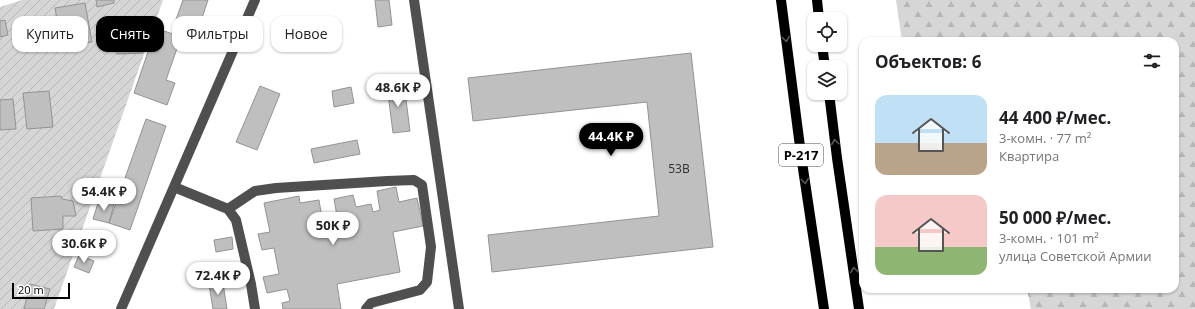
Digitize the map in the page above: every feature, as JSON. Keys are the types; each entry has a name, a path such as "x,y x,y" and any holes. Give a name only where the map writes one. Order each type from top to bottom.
{"main road":[{"name":"Р-217","path":"781,0 802,162 824,309"},
{"path":"817,0 818,12"},
{"name":"Р-217","path":"829,100 859,309"}],"street":[{"path":"121,309 255,0"},
{"path":"414,0 459,309"},
{"path":"228,209 255,191 276,188 401,180 414,180 422,185 431,248 428,282 420,290 371,303 366,309"},
{"path":"174,187 228,209 236,220 251,284 255,309"}],"green space":[{"path":"22,0 163,0 157,16 96,16 96,52 145,52 54,309 0,309 0,7"},
{"path":"896,0 1195,0 1195,309 1031,309 1028,293 1179,293 1179,37 901,37"}],"building":[{"path":"96,0 114,0 114,3 97,7"},
{"path":"183,0 208,0 203,16 177,16"},
{"path":"375,0 389,0 392,25 378,27"},
{"path":"85,3 87,16 56,16 55,8"},
{"path":"5,20 8,35 0,37 0,21"},
{"path":"88,20 92,42 88,43"},
{"path":"164,31 172,34 172,52 176,52 166,80 175,83 167,105 134,93 148,52 164,52"},
{"path":"117,52 143,52 143,53 117,54"},
{"path":"691,53 713,247 492,272 488,235 659,216 647,102 473,121 468,78"},
{"path":"404,84 410,131 393,133 387,86"},
{"path":"260,86 280,94 257,150 236,142"},
{"path":"351,87 354,103 334,107 332,91"},
{"path":"49,91 53,127 27,129 23,93"},
{"path":"13,99 16,129 0,130 0,100"},
{"path":"146,119 166,126 130,230 109,223"},
{"path":"357,140 360,154 314,163 311,149"},
{"path":"396,187 399,202 417,198 423,226 393,232 400,272 337,284 341,309 283,309 282,303 290,301 287,289 267,293 263,277 279,274 274,248 262,250 258,234 270,232 264,203 299,196 300,203 319,200 322,218 337,216 334,199 353,195 356,207 371,204 373,212 380,210 377,191"},
{"path":"61,196 62,199 73,201 76,216 63,216 63,229 33,231 31,198"},
{"path":"99,200 114,204 109,223 93,219"},
{"path":"232,237 233,249 216,252 214,240"},
{"path":"79,255 94,261 89,273 74,267"},
{"path":"223,283 227,309 213,309 209,285"},
{"path":"30,284 50,289 44,309 24,309"}]}
